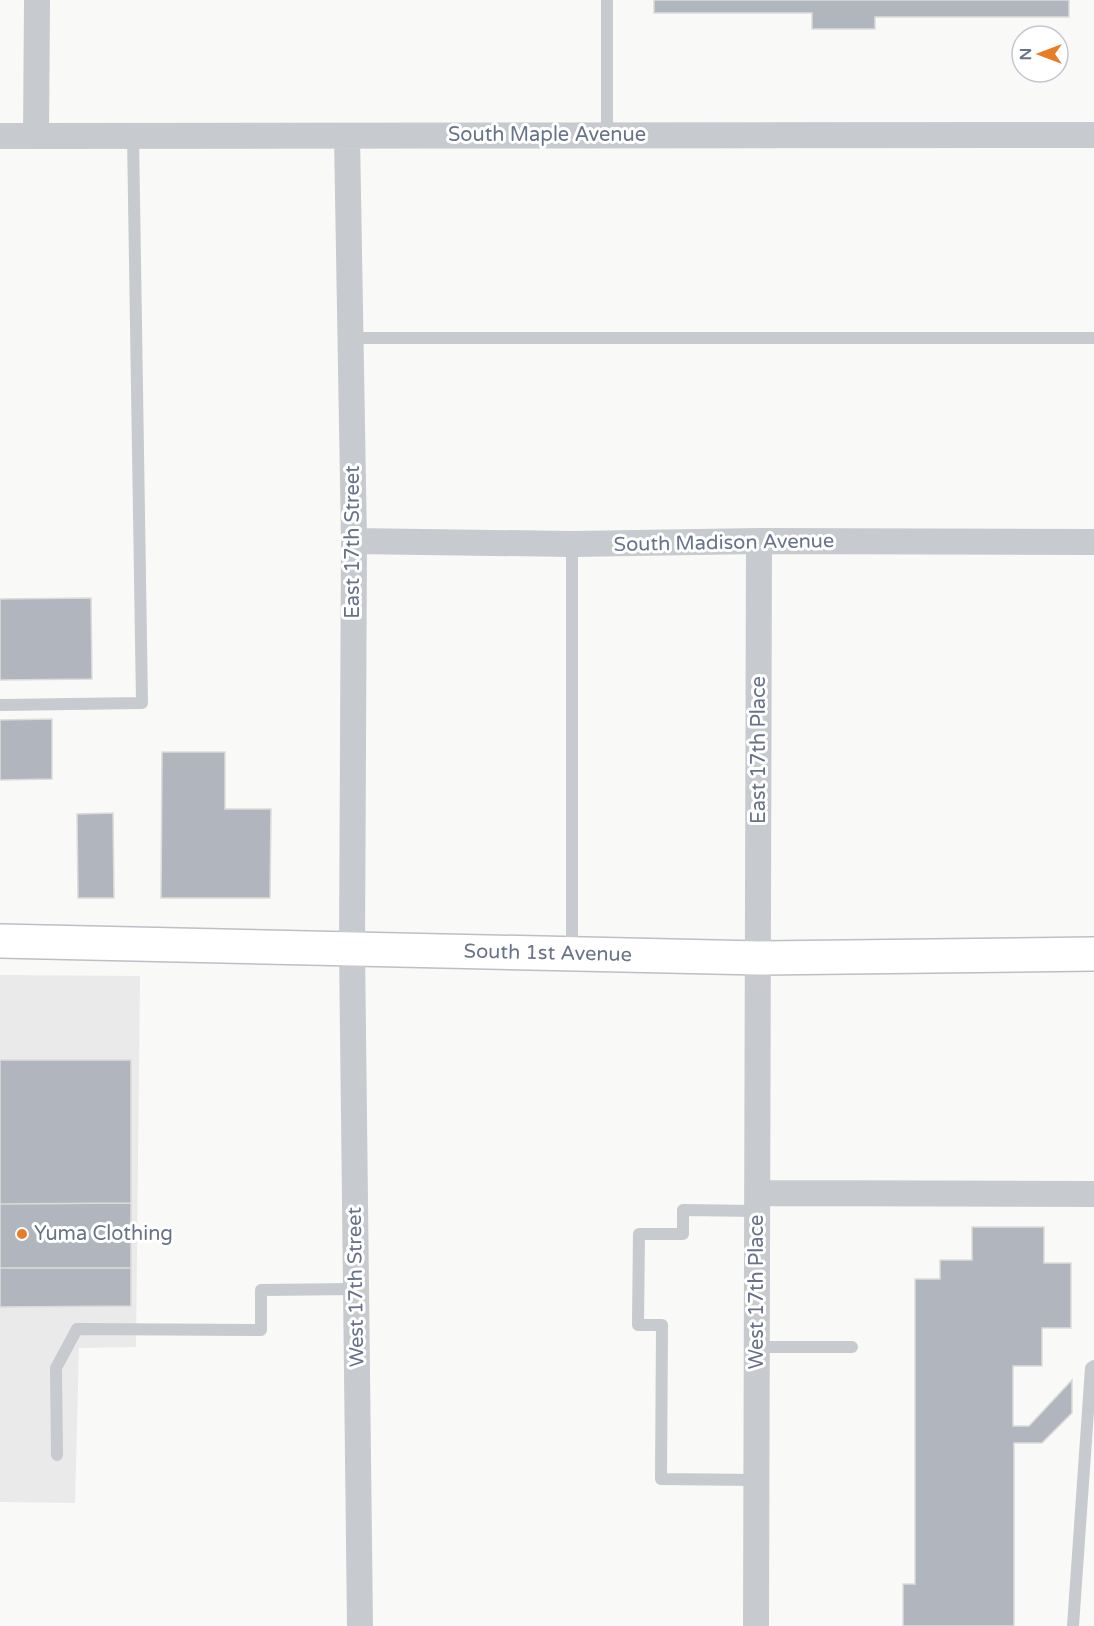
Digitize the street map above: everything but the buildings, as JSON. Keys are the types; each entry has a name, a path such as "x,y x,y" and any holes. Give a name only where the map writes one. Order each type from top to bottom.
{"street":[{"path":"36,136 37,0"},
{"name":"East 17th Street","path":"346,135 354,541 352,948"},
{"name":"South Maple Avenue","path":"0,136 1094,135"},
{"name":"South Madison Avenue","path":"354,541 572,544 759,541 1094,542"},
{"name":"East 17th Place","path":"759,541 759,958"},
{"name":"South 1st Avenue","path":"0,941 759,958 1094,954"},
{"name":"West 17th Street","path":"352,948 360,1626"},
{"name":"West 17th Place","path":"756,1626 759,958"},
{"path":"758,1202 1094,1194"}],"lane":[{"path":"607,0 607,135"},
{"path":"0,705 142,703 133,136"},
{"path":"351,338 1094,338"},
{"path":"572,544 572,953"},
{"path":"756,1480 661,1479 662,1325 638,1325 639,1234 683,1234 683,1210 758,1202"},
{"path":"57,1455 56,1368 77,1329 261,1330 261,1290 356,1289"},
{"path":"757,1347 852,1347"},
{"path":"1073,1626 1091,1368 1094,1366"}],"shaded area":[{"path":"0,975 140,976 136,1347 79,1348 75,1503 0,1502"}],"place":[{"name":"Yuma Clothing","path":"22,1234"}]}
